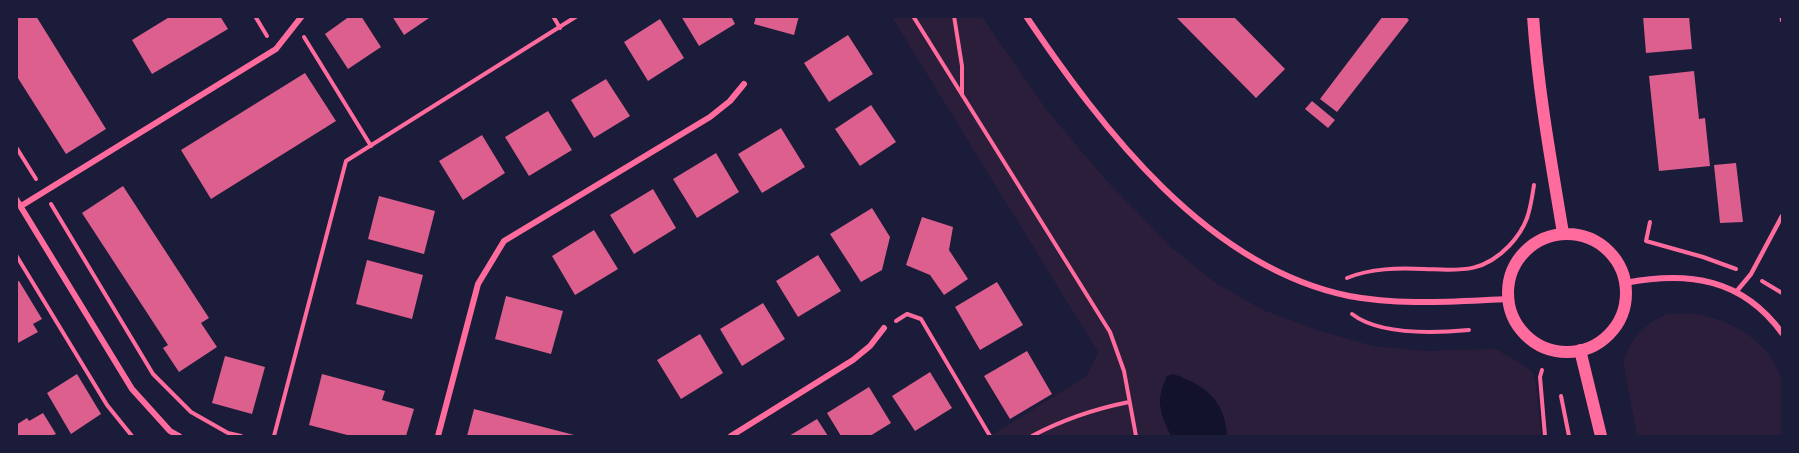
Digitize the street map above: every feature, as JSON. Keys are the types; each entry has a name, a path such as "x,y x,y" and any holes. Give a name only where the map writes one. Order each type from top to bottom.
{"main road":[{"path":"1533,16 1544,122 1563,233"},
{"path":"1563,233 1580,235 1597,241 1610,252 1620,266 1625,283 1626,301 1621,318 1611,333 1597,344 1580,351 1561,351 1542,346 1526,335 1514,319 1509,299 1509,281 1522,255 1528,248 1544,238 1563,233"},
{"path":"1580,351 1601,436"}],"street":[{"path":"21,206 276,49 302,16"},
{"path":"1026,16 1074,86 1140,163 1199,220 1231,245 1262,264 1322,289 1376,300 1407,302 1509,299"},
{"path":"438,436 478,284 504,241 710,117 730,101 744,84"},
{"path":"16,199 132,389 170,431 179,436"},
{"path":"1625,283 1652,278 1699,278 1736,291 1765,311 1782,333"},
{"path":"730,436 853,360 870,346 884,328"},
{"path":"163,436 170,431"}],"lane":[{"path":"1736,291 1751,274 1782,216"}],"path":[{"path":"553,16 560,28"},
{"path":"274,436 346,161 578,16"},
{"path":"913,16 1110,332 1124,371 1136,436"},
{"path":"954,16 962,66 962,96"},
{"path":"296,24 371,146"},
{"path":"16,147 153,374 191,412 228,433 241,436"},
{"path":"1469,330 1421,331 1383,327 1360,320 1322,289 1368,271 1422,268 1465,270 1481,266 1500,255 1527,223 1535,177"},
{"path":"1650,222 1646,241 1703,257 1751,274 1782,293"},
{"path":"16,255 106,405 132,436"},
{"path":"884,328 907,314 921,319 990,436"},
{"path":"1542,370 1540,377 1545,436"},
{"path":"1561,396 1569,436"},
{"path":"1032,436 1059,422 1094,409 1129,402"}],"shaded area":[{"path":"892,17 982,17 1046,109 1106,180 1171,247 1216,283 1263,310 1320,331 1373,346 1424,351 1496,349 1523,365 1532,372 1536,384 1541,436 990,436 1087,376 1098,352"},
{"path":"1667,314 1695,314 1709,317 1736,328 1760,344 1777,367 1782,381 1784,401 1782,436 1637,436 1623,361 1630,345 1640,332"},
{"path":"1173,374 1195,383 1212,396 1222,413 1227,436 1171,436 1164,421 1160,400 1167,376"}],"building":[{"path":"16,16 36,16 106,129 66,154 16,75"},
{"path":"171,16 220,16 228,29 152,74 132,40"},
{"path":"350,16 361,16 381,47 348,69 325,34"},
{"path":"392,16 432,16 404,35"},
{"path":"681,16 731,16 735,24 699,46"},
{"path":"756,16 799,16 794,35 754,24"},
{"path":"1175,16 1233,16 1285,69 1256,98"},
{"path":"1383,16 1405,16 1409,20 1337,112 1320,99"},
{"path":"1643,16 1689,16 1692,49 1646,53"},
{"path":"660,19 684,58 648,81 624,42"},
{"path":"848,35 873,74 829,102 804,63"},
{"path":"1694,71 1699,119 1705,118 1710,166 1659,171 1649,76"},
{"path":"305,73 336,121 211,199 181,150"},
{"path":"606,79 630,116 594,138 571,100"},
{"path":"1312,101 1335,120 1328,128 1305,109"},
{"path":"871,105 896,142 860,166 835,129"},
{"path":"548,111 572,150 529,176 505,137"},
{"path":"781,128 805,167 762,193 738,154"},
{"path":"482,135 505,173 463,200 439,161"},
{"path":"716,153 739,192 697,218 673,179"},
{"path":"1736,163 1743,222 1720,223 1714,165"},
{"path":"123,186 209,318 201,323 217,347 179,372 163,348 168,345 82,213"},
{"path":"653,189 676,228 634,254 610,215"},
{"path":"379,196 435,211 424,254 368,239"},
{"path":"872,208 890,237 882,270 861,282 830,234"},
{"path":"922,217 953,227 949,250 968,279 944,295 930,275 906,265"},
{"path":"594,230 618,269 575,295 552,256"},
{"path":"818,255 841,291 798,317 776,281"},
{"path":"367,260 423,275 412,319 356,304"},
{"path":"19,281 42,319 33,324 38,332 16,344 16,282"},
{"path":"997,282 1023,325 980,350 955,307"},
{"path":"506,296 563,311 551,354 495,339"},
{"path":"763,303 785,339 742,366 720,329"},
{"path":"700,334 723,373 681,399 657,360"},
{"path":"1027,351 1052,394 1010,419 984,376"},
{"path":"225,356 265,367 252,414 212,403"},
{"path":"930,372 952,408 915,431 892,396"},
{"path":"77,374 101,414 71,434 47,393"},
{"path":"322,374 385,391 382,400 414,409 406,436 351,436 309,425"},
{"path":"869,387 891,423 870,436 841,436 827,413"},
{"path":"474,409 578,436 467,436"},
{"path":"43,413 56,434 16,436 16,425 27,418 29,421"},
{"path":"817,419 828,436 789,436"}]}
